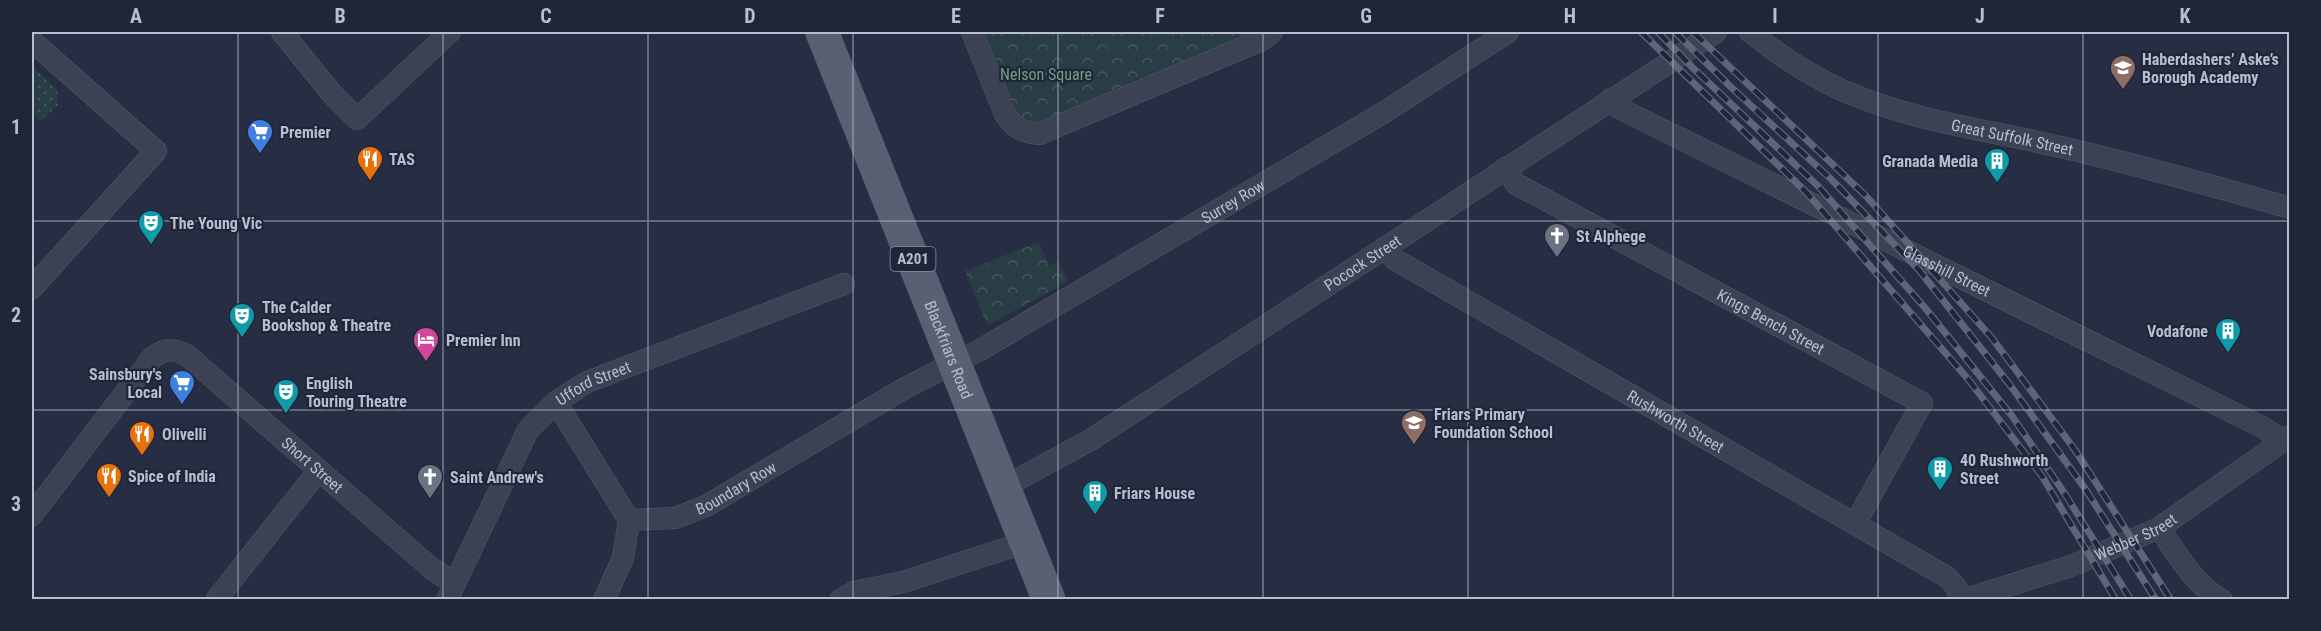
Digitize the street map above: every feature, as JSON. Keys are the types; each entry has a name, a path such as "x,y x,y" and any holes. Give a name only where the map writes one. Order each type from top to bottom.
{"main road":[{"name":"Blackfriars Road","path":"822,32 1049,600"}],"street":[{"path":"282,32 333,95 357,119 450,32"},
{"path":"972,32 1005,114 1012,125 1024,133 1039,134 1264,39 1272,32"},
{"name":"Surrey Row","path":"955,364 1383,113 1508,32"},
{"name":"Pocock Street","path":"1004,487 1092,440 1716,32"},
{"name":"Great Suffolk Street","path":"1750,32 1783,58 1813,76 1880,105 2123,161 2289,208"},
{"path":"32,41 156,151 32,288"},
{"name":"Glasshill Street","path":"1611,99 1620,108 2286,439"},
{"name":"Kings Bench Street","path":"1505,168 1516,184 1922,403 1855,524"},
{"name":"Rushworth Street","path":"1385,247 1394,258 1947,578 1956,587 1962,600"},
{"name":"Ufford Street","path":"451,592 528,430 556,402 587,382 844,284"},
{"name":"Short Street","path":"32,515 152,358 159,352 169,349 188,356 430,568 451,592"},
{"name":"Boundary Row","path":"629,520 675,518 692,513 906,388 955,364"},
{"path":"556,402 629,520 623,558 604,600"},
{"name":"Webber Street","path":"1962,600 1989,596 2071,566 2158,528 2286,439"},
{"path":"216,600 319,470"},
{"path":"2158,528 2190,570 2214,595 2222,600"},
{"path":"840,600 854,592 903,582 1026,542"}],"green space":[{"name":"Nelson Square","path":"983,32 1259,32 1039,123 1031,123 1021,118 1016,112"},
{"path":"32,66 57,89 58,105 39,122 32,112"},
{"path":"1039,242 1049,266 1059,261 1068,281 987,326 965,271"}],"railway":[{"path":"1641,32 1806,192 1968,379 2042,476 2116,600"},
{"path":"1658,32 1819,187 1926,309 2012,416 2065,494 2131,600"},
{"path":"1675,32 1832,180 1919,270 2010,385 2084,487 2156,600"},
{"path":"1693,32 1866,196 1992,338 2075,450 2171,600"}],"place":[{"name":"Haberdashers’ Aske’s Borough Academy","path":"2123,91"},
{"name":"Premier","path":"260,155"},
{"name":"TAS","path":"370,182"},
{"name":"Granada Media","path":"1997,184"},
{"name":"The Young Vic","path":"151,246"},
{"name":"St Alphege","path":"1557,259"},
{"name":"The Calder Bookshop & Theatre","path":"242,339"},
{"name":"Vodafone","path":"2228,354"},
{"name":"Premier Inn","path":"426,363"},
{"name":"Sainsbury's Local","path":"182,406"},
{"name":"English Touring Theatre","path":"286,415"},
{"name":"Friars Primary Foundation School","path":"1414,446"},
{"name":"Olivelli","path":"142,457"},
{"name":"40 Rushworth Street","path":"1940,492"},
{"name":"Spice of India","path":"109,499"},
{"name":"Saint Andrew's","path":"430,500"},
{"name":"Friars House","path":"1095,516"}]}
